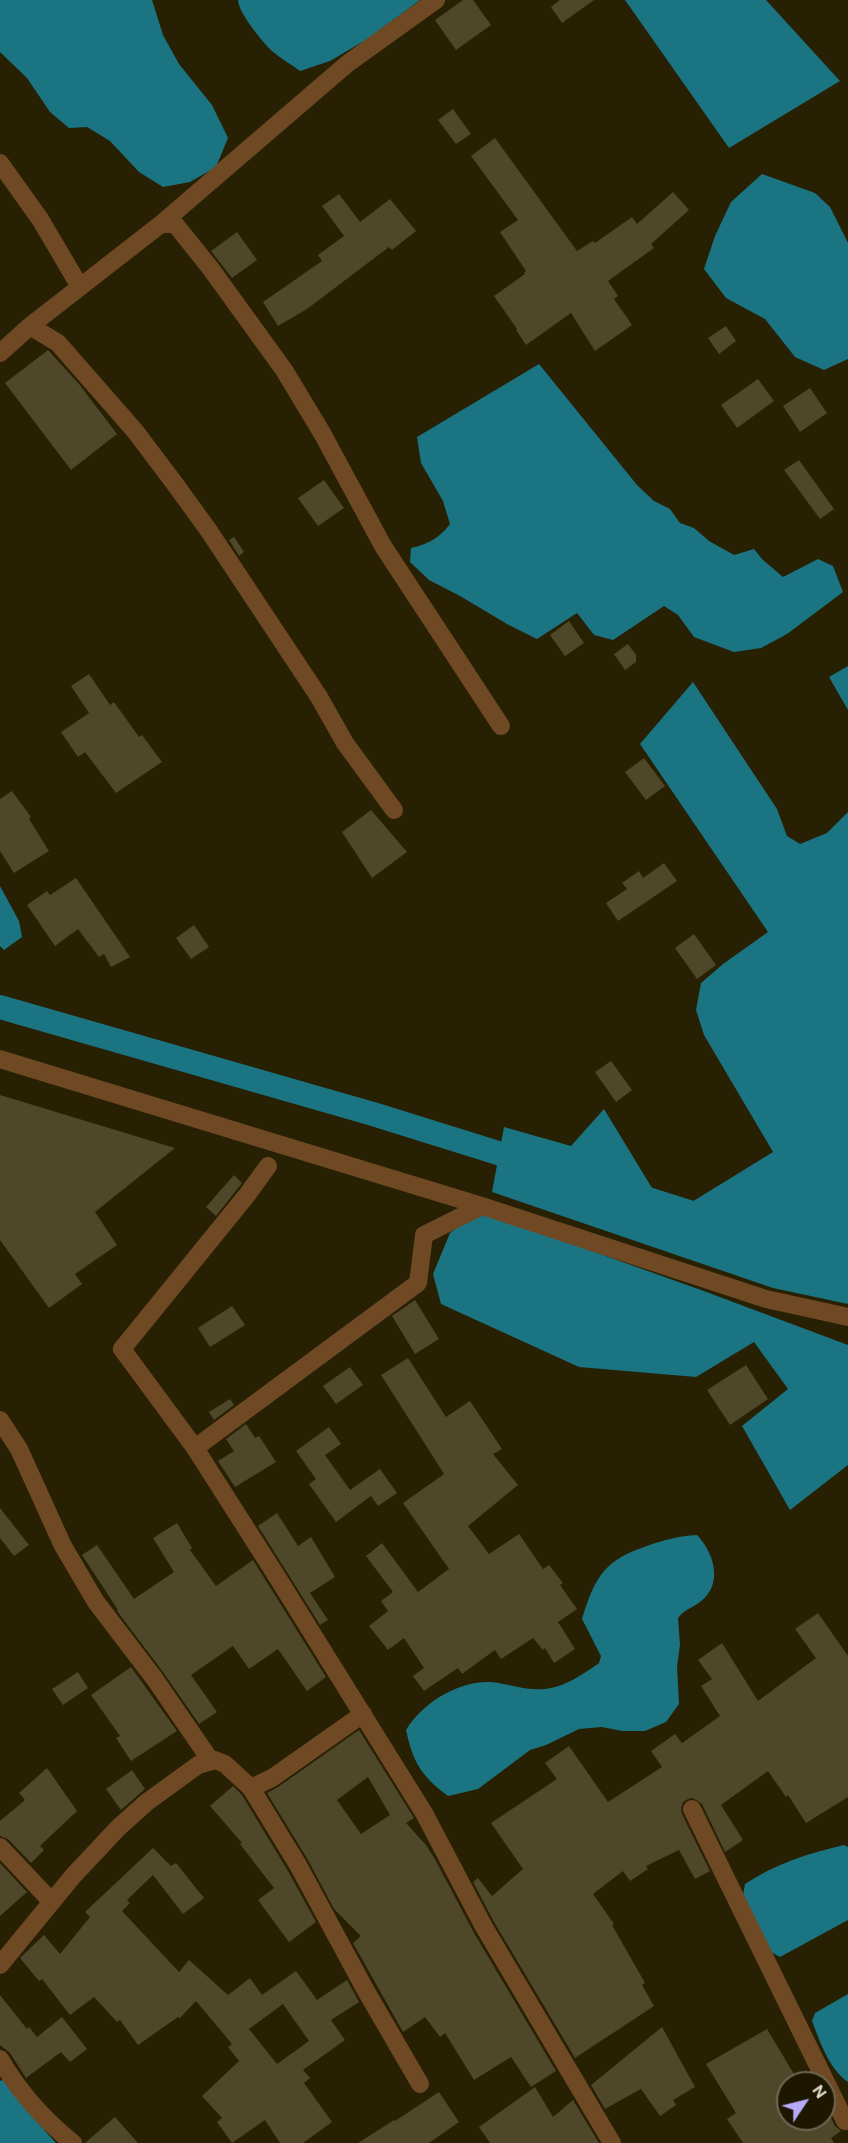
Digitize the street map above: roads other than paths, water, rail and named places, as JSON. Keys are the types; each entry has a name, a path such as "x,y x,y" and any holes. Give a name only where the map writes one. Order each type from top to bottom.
{"street":[{"path":"0,352 161,224 347,64 436,0"},
{"path":"0,162 40,219 81,287"},
{"path":"161,224 175,224 211,269 284,370 322,433 383,546 501,726"},
{"path":"30,326 58,343 135,431 209,531 320,697 345,743 394,810"},
{"path":"0,1059 482,1206 766,1299 848,1317"},
{"path":"268,1166 122,1349 195,1448 363,1714 424,1813 508,1970 612,2143"},
{"path":"195,1448 418,1283 424,1234 482,1206"},
{"path":"0,1420 25,1460 63,1546 96,1602 154,1678 211,1761"},
{"path":"251,1788 272,1778 363,1714"},
{"path":"0,1965 95,1851 147,1803 198,1765 215,1760 225,1764 251,1788 298,1864 366,1991 420,2084"},
{"path":"692,1809 847,2123"},
{"path":"0,1847 51,1901"},
{"path":"0,2059 12,2080 31,2104 73,2143"}],"water":[{"path":"0,0 152,0 163,35 179,64 212,105 228,138 216,167 190,182 163,187 139,172 110,141 87,127 69,128 50,112 27,78 0,52"},
{"path":"238,0 420,0 369,38 330,61 300,71 275,54 263,41 246,19"},
{"path":"625,0 766,0 840,81 729,148"},
{"path":"762,174 815,193 830,207 848,243 848,359 824,370 795,357 765,319 726,298 704,269 715,236 731,202"},
{"path":"539,364 637,485 654,501 670,509 680,523 694,528 709,541 734,555 754,549 783,577 818,559 833,566 843,592 787,634 761,648 734,652 694,637 678,615 664,606 613,640 594,635 577,613 537,639 429,580 410,562 411,548 433,540 450,524 443,501 421,463 417,437"},
{"path":"848,666 848,710 829,677"},
{"path":"693,682 777,809 787,836 800,844 827,833 848,812 848,1304 773,1288 492,1192 504,1127 571,1146 604,1109 669,1216 773,1152 704,1035 696,1010 701,983 768,932 640,744"},
{"path":"0,886 19,921 22,937 4,950 0,946"},
{"path":"480,1211 848,1345 848,1465 790,1510 742,1426 788,1389 754,1342 696,1377 579,1367 441,1304 433,1274 450,1233"},
{"path":"697,1535 712,1559 714,1578 707,1595 678,1618 679,1704 666,1722 645,1731 622,1731 602,1727 579,1729 530,1750 478,1789 448,1796 431,1782 415,1760 406,1730 431,1702 454,1689 479,1682 545,1689 567,1683 587,1671 599,1663 601,1656 582,1619 592,1592 603,1572 632,1551 665,1540"},
{"path":"844,1845 848,1847 848,1920 780,1957 771,1952 743,1895 745,1884 793,1860"},
{"path":"848,1994 848,2082 830,2063 812,2021 815,2013"},
{"path":"4,2079 29,2113 56,2143 0,2143 0,2081"}],"waterway":[{"path":"0,1007 373,1114 530,1163"},
{"path":"632,1194 711,1219"}]}
